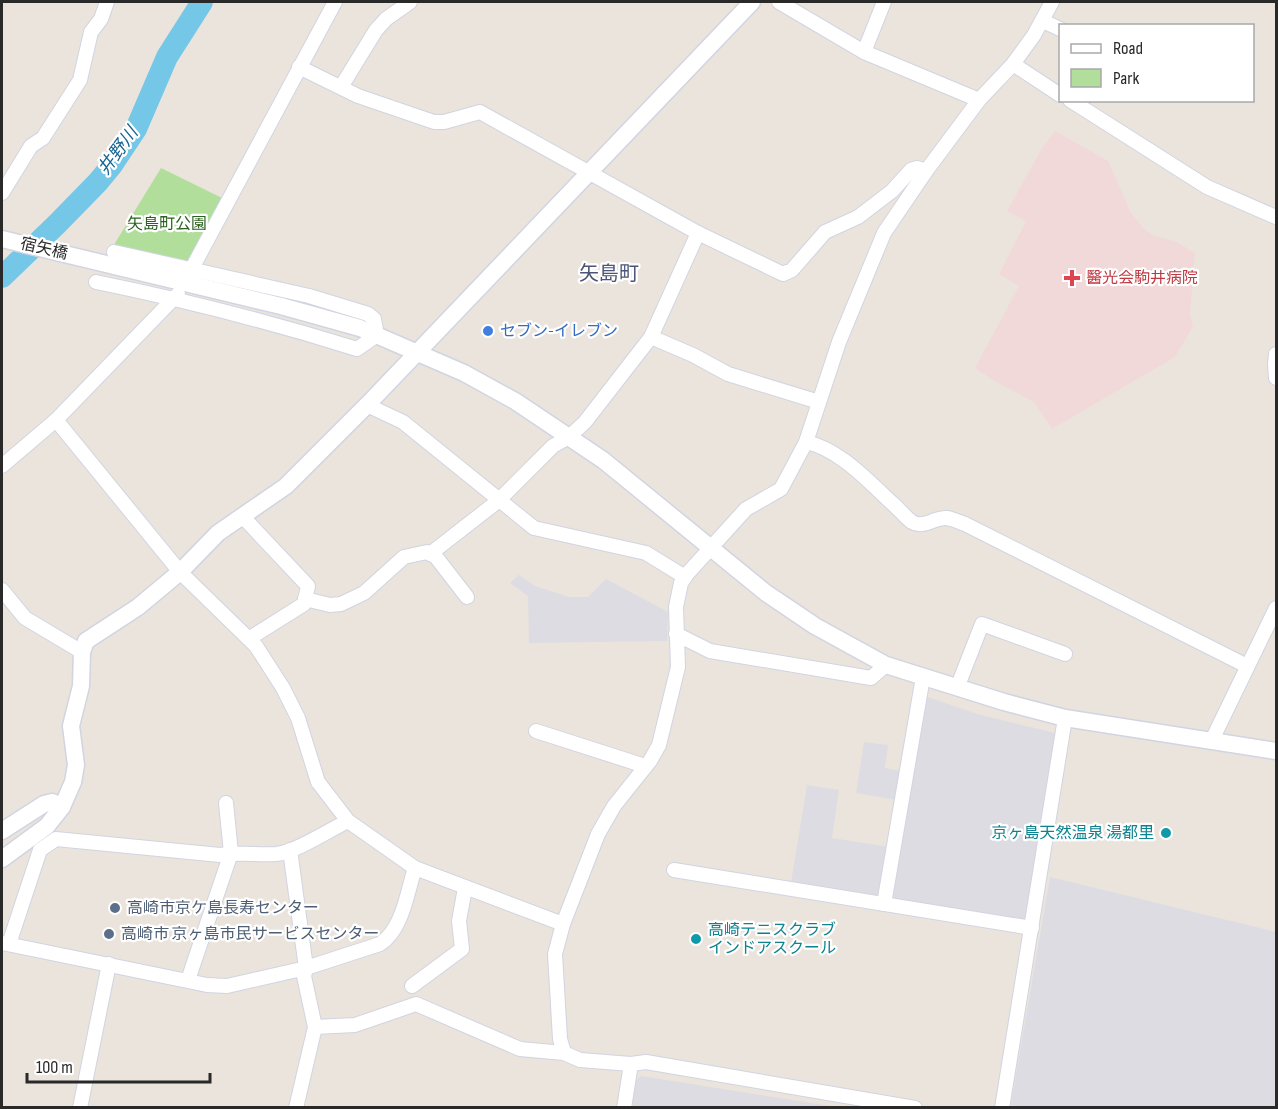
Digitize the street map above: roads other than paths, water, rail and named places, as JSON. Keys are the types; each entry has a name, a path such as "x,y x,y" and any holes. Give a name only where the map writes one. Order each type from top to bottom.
{"street":[{"path":"2,193 31,146 44,138 80,81 91,32 101,19 106,2"},
{"path":"191,272 335,2"},
{"path":"341,87 376,30 386,19 410,2"},
{"path":"2,860 47,826 62,807 73,782 76,765 71,726 81,686 82,652 86,641 138,607 180,572 218,533 286,486 367,405 752,2"},
{"path":"779,2 864,52 979,100"},
{"path":"864,52 884,2"},
{"path":"564,1053 560,1039 555,954 562,924 598,834 614,806 658,745 678,667 676,607 681,583 746,509 781,489 806,442 839,342 884,233 926,171 979,100 1013,64 1043,21 1052,2"},
{"path":"1043,21 1059,29"},
{"path":"1013,64 1059,94"},
{"path":"299,67 358,96 434,122 444,122 480,112 698,232 783,274 788,273 825,232 858,217 892,191 911,170 917,168 926,171"},
{"path":"1073,102 1207,187 1276,217"},
{"path":"430,554 498,501 554,446 569,437 585,422 651,337 698,232"},
{"name":"宿矢橋","path":"2,239 281,306 377,335 464,373 515,401 603,460 766,593 815,626 886,665 957,688 1065,718 1276,751"},
{"path":"96,282 176,296 357,349 377,335 374,319 368,314 309,296 191,272 114,252"},
{"path":"2,466 56,420 176,296"},
{"path":"651,337 739,378 819,402"},
{"path":"1276,354 1276,378"},
{"path":"367,405 403,422 534,528 646,552 685,577"},
{"path":"56,420 180,572 250,638 283,688 298,718 318,782 348,821 415,868 562,924"},
{"path":"806,442 822,445 868,481 913,522 923,525 948,518 965,524 1247,666"},
{"path":"243,517 308,586 304,604 250,638"},
{"path":"305,599 330,605 341,604 364,593 404,557 427,552 436,557 467,597"},
{"path":"2,590 25,618 82,652"},
{"path":"1212,740 1276,608"},
{"path":"957,688 982,624 1065,654"},
{"path":"676,634 710,651 871,678 886,665"},
{"path":"884,904 923,677"},
{"path":"1002,1107 1065,718"},
{"path":"536,731 645,766"},
{"path":"2,831 44,804 51,802 62,807"},
{"path":"188,980 231,853 226,803"},
{"path":"348,821 278,854 231,853 220,855 56,839 40,850 5,943 207,985 227,986 306,968 380,944 390,938 396,927 415,868"},
{"path":"290,850 306,968 304,976 315,1027 296,1107"},
{"path":"674,870 1032,928"},
{"path":"412,986 462,949 459,921 465,888"},
{"path":"80,1107 109,964"},
{"path":"315,1027 355,1024 416,1004 520,1049 564,1053 580,1059 631,1064 646,1062 915,1107"},
{"path":"624,1107 631,1064"}],"waterway":[{"name":"井野川","path":"2,277 57,224 112,165 136,129 167,57 202,2"}],"place":[{"name":"醫光会駒井病院","path":"1072,278"},
{"name":"セブン-イレブン","path":"488,331"},
{"name":"京ヶ島天然温泉 湯都里","path":"1166,833"},
{"name":"高崎市京ケ島長寿センター","path":"115,908"},
{"name":"高崎市 京ヶ島市民サービスセンター","path":"109,934"},
{"name":"高崎テニスクラブ インドアスクール","path":"696,939"}],"district":[{"name":"矢島町","path":"609,274"}],"park label":[{"name":"矢島町公園","path":"167,224"}]}
